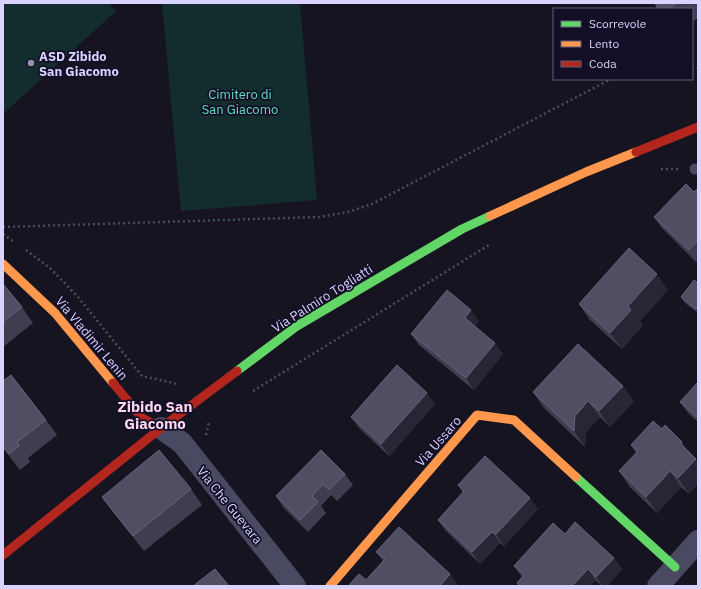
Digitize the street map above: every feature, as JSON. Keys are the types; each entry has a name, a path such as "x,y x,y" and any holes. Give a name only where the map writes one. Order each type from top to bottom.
{"street":[{"name":"Via Palmiro Togliatti","path":"3,555 161,428 297,326 462,229 586,172 698,127"},
{"name":"Via Palmiro Togliatti","path":"650,147 698,135"},
{"name":"Via Vladimir Lenin","path":"3,264 55,313 142,418 161,428"},
{"name":"Via Ussaro","path":"330,586 477,415 514,420 675,567"},
{"name":"Via Che Guevara","path":"161,428 182,443 296,586"},
{"path":"658,586 698,541"}],"path":[{"path":"3,227 319,217 348,212 390,196 609,80"},
{"path":"660,169 696,169"},
{"path":"3,234 50,268 78,297 142,376 177,383 195,402"},
{"path":"250,393 491,244"}],"green space":[{"name":"ASD Zibido San Giacomo","path":"3,3 108,3 116,11 3,114"},
{"name":"Cimitero di San Giacomo","path":"162,3 300,3 317,200 181,211"}],"building":[{"path":"655,3 677,3 669,8 658,8"},
{"path":"686,184 694,192 698,188 698,240 689,250 654,217"},
{"path":"629,248 657,274 628,306 631,310 610,333 579,304"},
{"path":"694,280 698,283 698,306 696,309 681,297"},
{"path":"3,284 22,307 3,322"},
{"path":"447,290 471,310 465,318 495,343 466,378 411,334"},
{"path":"578,344 623,386 599,411 588,401 575,416 574,431 533,392"},
{"path":"397,365 427,393 381,444 351,417"},
{"path":"11,375 46,420 17,442 19,446 9,454 3,447 3,381"},
{"path":"698,382 698,418 680,402"},
{"path":"653,421 662,429 665,425 696,459 678,478 670,471 646,497 619,471 638,451 631,445"},
{"path":"159,450 191,489 133,536 102,497"},
{"path":"321,450 345,474 329,490 323,484 312,496 318,502 300,520 276,496"},
{"path":"485,456 530,498 496,534 492,532 472,552 438,520 464,491 458,485"},
{"path":"575,522 614,558 596,577 588,569 572,586 520,586 517,583 524,575 514,566 553,523 565,534"},
{"path":"399,527 450,574 440,586 348,586 359,574 366,580 385,559 376,552"},
{"path":"215,569 229,586 193,586"}],"traffic: fast":[{"path":"237,371 297,326 462,229 490,216"},
{"path":"576,477 675,567"}],"traffic: slow":[{"path":"490,216 586,172 636,152"},
{"path":"3,264 55,313 113,383"},
{"path":"330,586 477,415 514,420 576,477"}],"traffic: jam":[{"path":"636,152 698,127"},
{"path":"3,555 161,428 237,371"},
{"path":"113,383 142,418 161,428"}],"place":[{"name":"ASD Zibido San Giacomo","path":"31,63"}],"district":[{"name":"Zibido San Giacomo","path":"155,416"}]}
